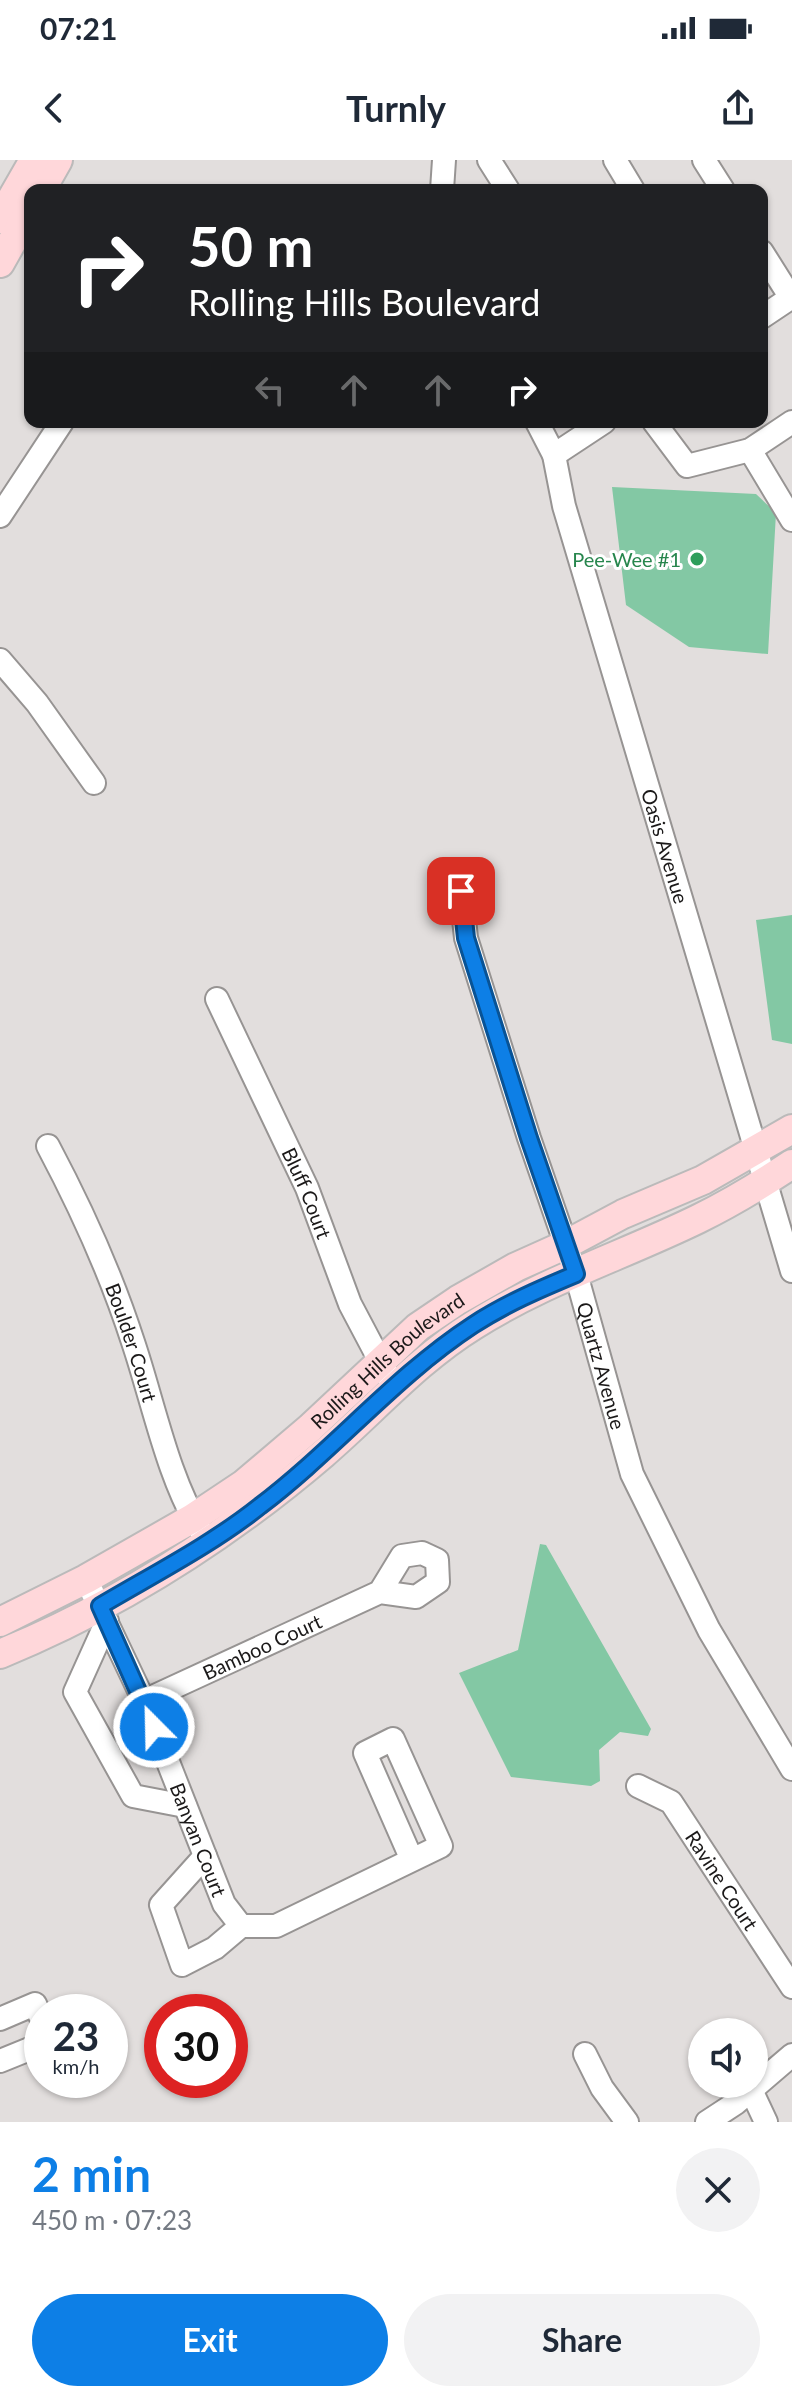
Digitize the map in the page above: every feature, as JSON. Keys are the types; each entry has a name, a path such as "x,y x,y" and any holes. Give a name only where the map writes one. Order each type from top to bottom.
{"main road":[{"path":"0,219 34,160"},
{"path":"44,184 58,160"},
{"path":"0,263 24,221"},
{"name":"Rolling Hills Boulevard","path":"0,1622 86,1579 193,1518 244,1484 310,1428 418,1327 458,1300 516,1267 623,1214 703,1180 792,1129"},
{"name":"Rolling Hills Boulevard","path":"0,1654 103,1613 259,1507 394,1387 472,1326 528,1293 699,1219 792,1164"}],"street":[{"path":"442,184 444,160"},
{"path":"489,160 504,184"},
{"path":"615,160 629,184"},
{"path":"704,160 719,184"},
{"path":"768,261 791,297 768,313"},
{"path":"658,428 687,466 750,450 792,422"},
{"path":"0,516 58,428"},
{"name":"Oasis Avenue","path":"540,428 554,455 564,506 792,1271"},
{"path":"554,455 595,428"},
{"path":"750,450 792,520"},
{"path":"0,660 37,703 94,783"},
{"name":"Quartz Avenue","path":"461,891 466,938 576,1274 632,1474 709,1630 792,1769"},
{"name":"Bluff Court","path":"217,999 307,1188 350,1304 394,1387"},
{"name":"Boulder Court","path":"48,1146 108,1268 162,1436 193,1518 208,1542"},
{"name":"Banyan Court","path":"86,1579 144,1701 224,1904 241,1926"},
{"name":"Bamboo Court","path":"144,1701 380,1592"},
{"path":"103,1613 75,1692 133,1796 185,1806"},
{"path":"205,1856 161,1905 182,1965 215,1948 241,1926 276,1926 441,1846 393,1739 365,1753 412,1860"},
{"name":"Ravine Court","path":"638,1786 671,1802 792,1987"},
{"path":"0,2019 24,2009"},
{"path":"0,2061 24,2051"},
{"path":"585,2054 602,2088 627,2122"},
{"path":"768,2075 792,2055"},
{"path":"707,2122 740,2098"},
{"path":"755,2098 766,2122"}],"green space":[{"name":"Pee-Wee #1","path":"612,487 756,494 776,513 768,654 689,647 626,605"},
{"path":"792,915 792,1044 772,1040 756,920"},
{"path":"540,1544 546,1545 651,1729 648,1736 620,1732 599,1750 600,1781 591,1786 511,1777 459,1673 518,1650"}],"place":[{"name":"Pee-Wee #1","path":"697,559"}],"route":[{"path":"154,1727 100,1606 208,1542 259,1507 326,1452 394,1387 472,1326 528,1293 576,1274 466,938 461,891"}]}
